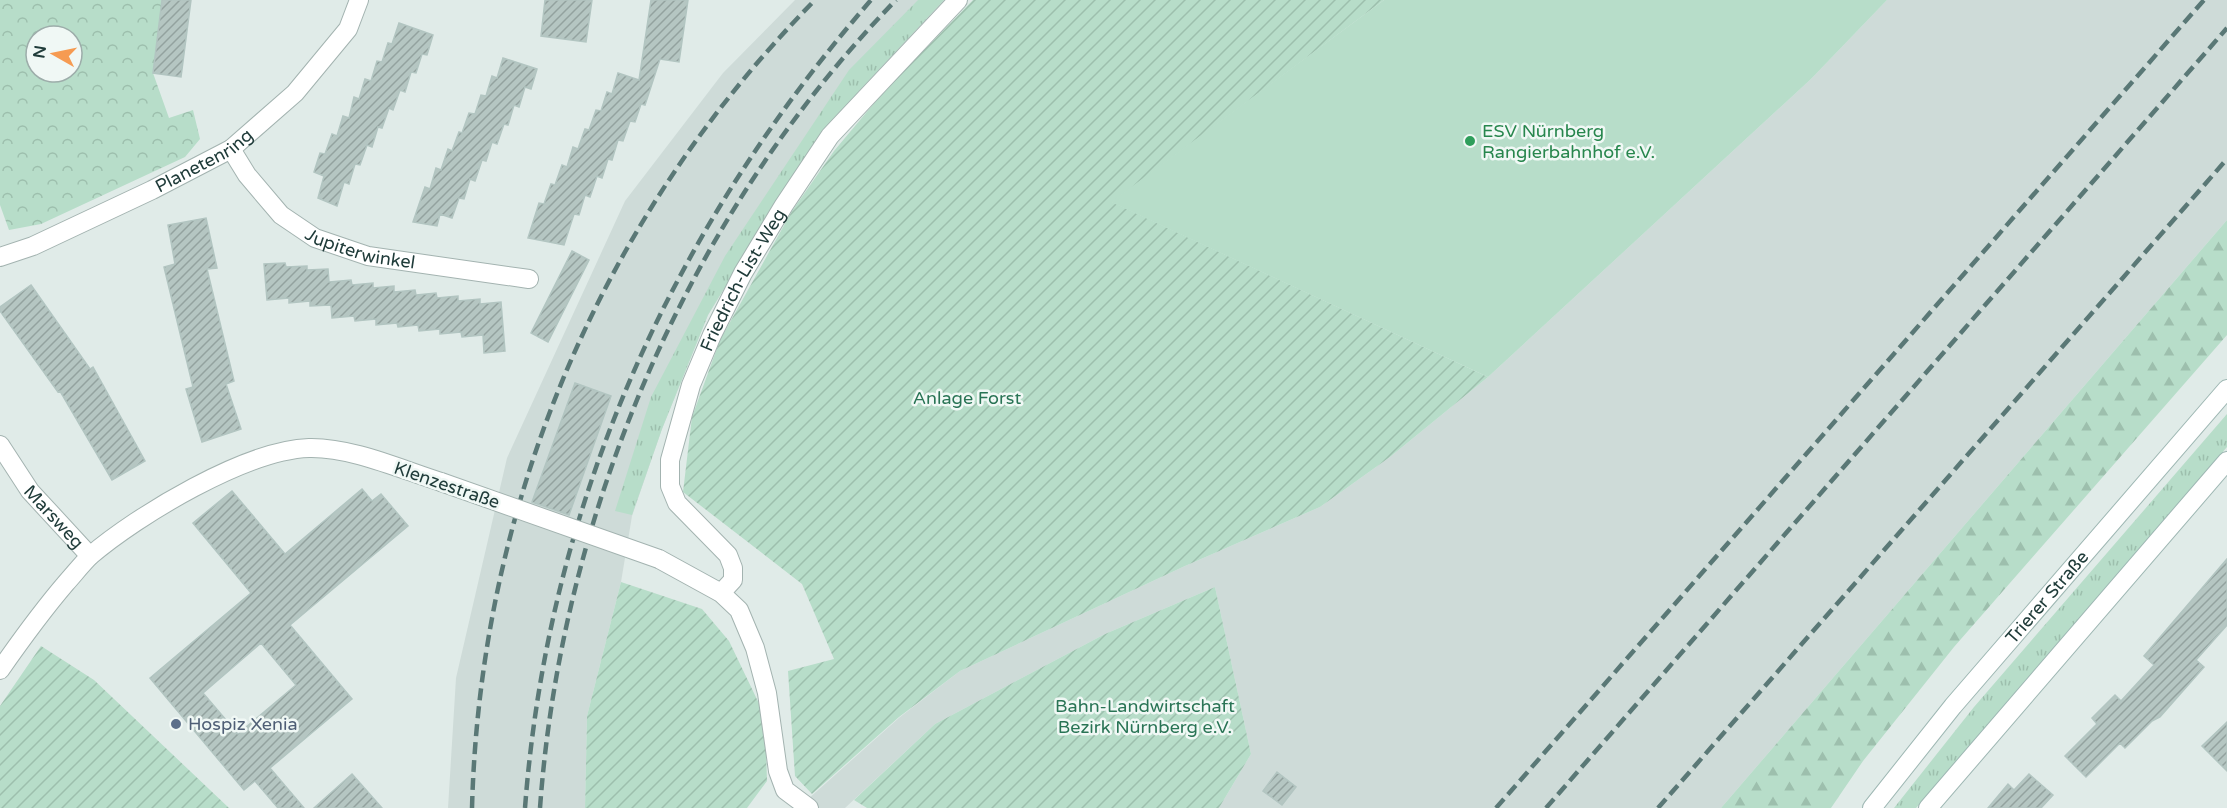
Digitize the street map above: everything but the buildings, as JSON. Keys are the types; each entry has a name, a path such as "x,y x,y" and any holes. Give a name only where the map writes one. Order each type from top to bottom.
{"street":[{"name":"Planetenring","path":"0,257 33,246 152,190 231,149 295,93 348,29 359,0"},
{"name":"Friedrich-List-Weg","path":"721,593 733,580 734,568 728,555 677,503 669,486 670,460 691,385 711,335 744,273 784,205 830,136 958,0"},
{"name":"Jupiterwinkel","path":"231,149 247,175 281,215 315,238 369,255 529,279"},
{"name":"Trierer Straße","path":"1872,808 1953,706 2227,389"},
{"name":"Marsweg","path":"0,445 30,491 90,556"},
{"name":"Klenzestraße","path":"0,670 31,625 90,556 157,507 265,455 308,448 333,450 367,458 441,482 659,559 721,593 739,610 755,648 767,693 778,771 785,790 809,808"},
{"path":"1928,808 2227,460"}],"shaded area":[{"path":"795,0 944,0 859,91 791,179 708,315 662,429 632,516 621,582 587,716 585,808 448,808 456,678 507,458 625,201 723,73"},
{"path":"1887,0 2227,0 2227,220 1721,808 1219,808 1251,754 1215,587 1105,634 935,724 845,808 798,808 900,717 960,671 1185,566 1320,507 1390,457 1488,377 1811,79"}],"green space":[{"path":"0,0 162,0 153,73 169,118 193,110 200,139 185,157 41,224 9,230 0,205"},
{"path":"918,0 944,0 859,91 791,179 708,315 662,429 632,515 615,511 651,397 725,256 849,70"},
{"name":"Anlage Forst","path":"973,0 1384,0 1112,202 1488,377 1390,457 1320,507 1185,566 960,671 899,717 812,794 795,776 788,671 834,659 802,584 683,492 692,417 720,340 792,211 834,151 886,89"},
{"name":"ESV Nürnberg Rangierbahnhof e.V.","path":"1384,0 1887,0 1811,79 1488,377 1111,202"},
{"path":"2227,220 2227,335 1954,647 1863,761 1831,808 1721,808"},
{"path":"2227,414 2227,447 1916,808 1894,808 1974,707"},
{"path":"621,582 702,609 729,641 765,716 767,781 747,808 585,808 587,716"},
{"name":"Bahn-Landwirtschaft Bezirk Nürnberg e.V.","path":"1215,587 1251,754 1219,808 867,808 854,800 935,724 1105,634"},
{"path":"41,646 94,680 229,808 0,808 0,706"}],"railway":[{"path":"472,808 480,695 499,584 528,476 566,371 615,271 672,175 739,85 815,0"},
{"path":"525,808 538,695 561,585 592,479 632,376 680,276 736,180 800,88 871,0"},
{"path":"540,808 553,698 575,588 607,479 648,373 698,271 756,174 822,84 896,0"},
{"path":"1496,808 2204,0"},
{"path":"1546,808 2227,28"},
{"path":"1658,808 2227,159"}],"place":[{"name":"ESV Nürnberg Rangierbahnhof e.V.","path":"1470,141"},
{"name":"Hospiz Xenia","path":"176,724"}]}
